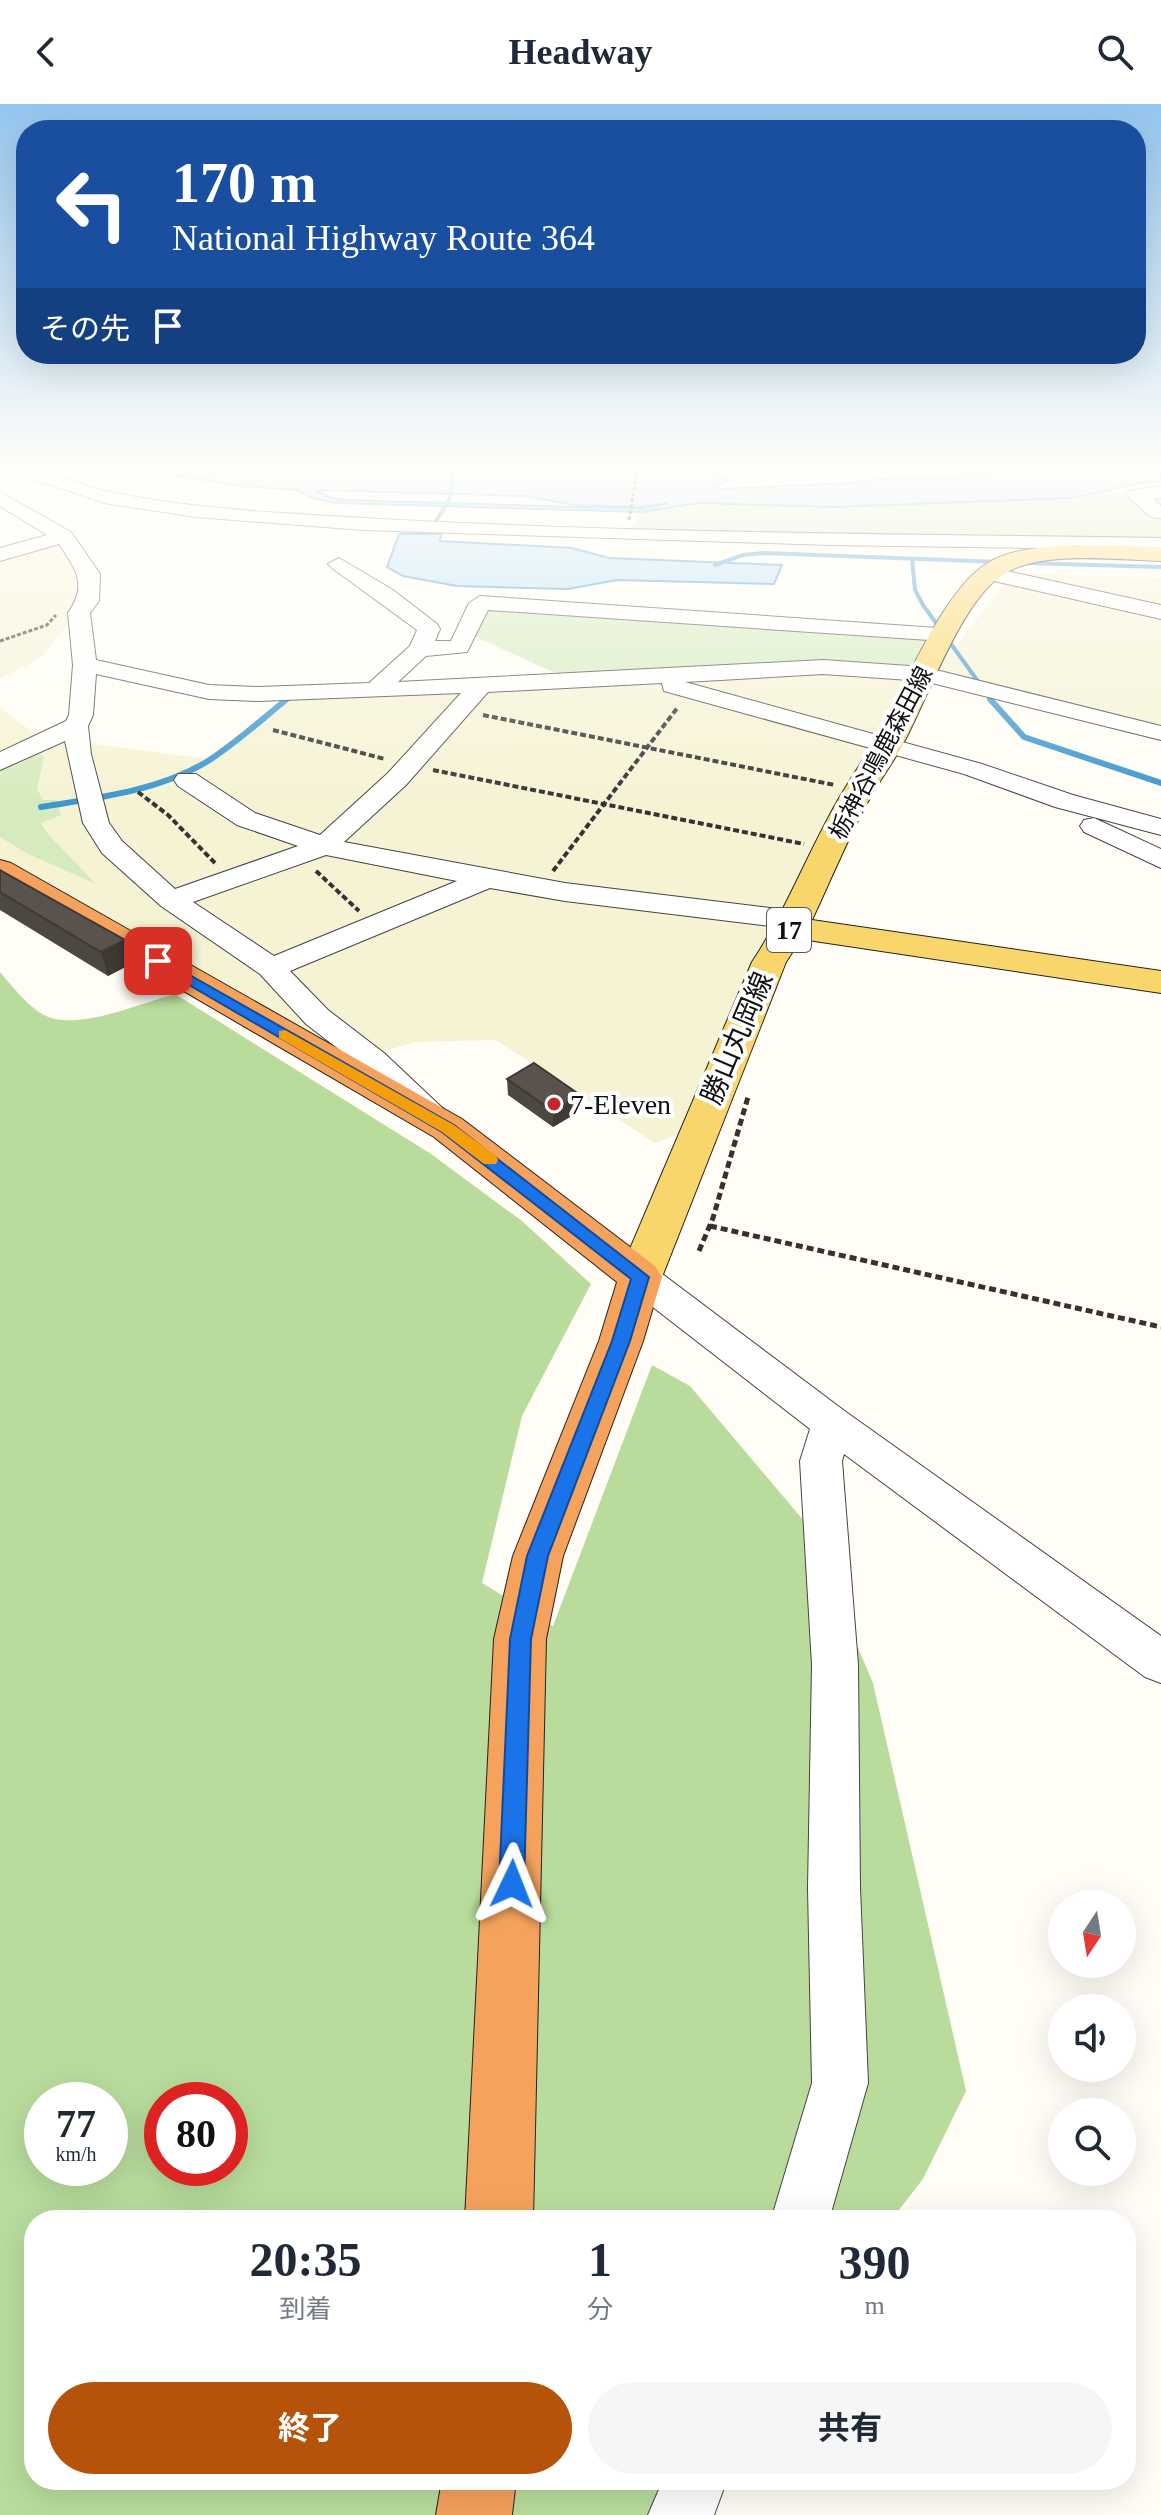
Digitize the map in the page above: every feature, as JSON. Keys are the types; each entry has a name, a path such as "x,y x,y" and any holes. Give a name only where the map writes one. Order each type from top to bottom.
{"highway":[{"path":"0,870 448,1128 640,1277 621,1341 538,1556 520,1639 499,2210"},
{"path":"474,2515 478,2490"}],"main road":[{"name":"栃神谷鳴鹿森田線","path":"793,924 859,790 887,746 944,634 970,593 984,579"},
{"name":"17","path":"793,924 1161,982"},
{"name":"勝山丸岡線","path":"640,1277 769,962 793,924"}],"street":[{"path":"89,579 88,601 79,613 85,665 81,715 76,726 78,754 96,823 112,847 171,900 271,968 317,1017 373,1060 448,1128"},
{"path":"360,579 383,595 398,601 429,629 420,649 377,688"},
{"path":"1027,579 1161,612"},
{"path":"420,649 459,647 480,603 944,634"},
{"path":"85,665 209,692 259,694 646,678 823,667 924,674 1161,733"},
{"path":"646,678 973,769 1064,801 1161,827"},
{"path":"171,900 311,851 410,765 483,684"},
{"path":"0,762 76,726"},
{"path":"187,780 246,819 311,851 793,924"},
{"path":"1064,801 1088,823 1161,860"},
{"path":"271,968 487,879"},
{"path":"640,1277 832,1423 1161,1662"},
{"path":"803,2210 840,2083 834,1888 835,1665 821,1461 832,1423"},
{"path":"681,2515 691,2490"}],"path":[{"path":"0,641 47,625 61,611 83,609"},
{"path":"541,888 681,703"},
{"path":"461,711 859,790"},
{"path":"273,730 410,765 829,849"},
{"path":"138,792 168,815 230,878"},
{"path":"311,851 374,925"},
{"path":"710,1226 1161,1327"}],"shaded area":[{"path":"0,579 80,579 88,601 40,658 0,679"},
{"path":"1008,579 1161,579 1161,730 938,670"},
{"path":"779,669 924,674 701,1126 655,1143 496,1040 415,1042 352,1061 0,862 0,708 39,737 208,759 293,694"}],"green space":[{"path":"480,603 944,634 924,674 866,668 582,679 553,672 467,633"},
{"path":"28,749 44,757 37,789 43,800 57,800 61,815 41,823 96,884 26,853 0,837 0,762"},
{"path":"0,972 33,1008 59,1020 92,1018 175,994 431,1154 522,1221 591,1284 522,1416 482,1583 553,1626 652,1365 690,1386 804,1521 873,1683 966,2091 923,2179 899,2210 24,2210 24,2490 682,2490 663,2515 0,2515"}],"water":[{"path":"417,579 776,579 774,584 617,580 568,589 457,586"}],"building":[{"path":"0,870 125,940 101,952 0,892"},
{"path":"534,1063 580,1095 553,1111 507,1079"}],"waterway":[{"path":"914,579 915,590 923,605 992,701"},
{"path":"284,701 293,694"},
{"path":"41,807 127,792 169,780 208,761 287,699"},
{"path":"990,699 1024,737 1161,783"}],"slow traffic":[{"path":"285,1034 448,1128 490,1160"}],"place":[{"name":"7-Eleven","path":"554,1104"}],"route":[{"path":"158,961 448,1128 640,1277 621,1341 538,1556 520,1639 512,1884"}]}
